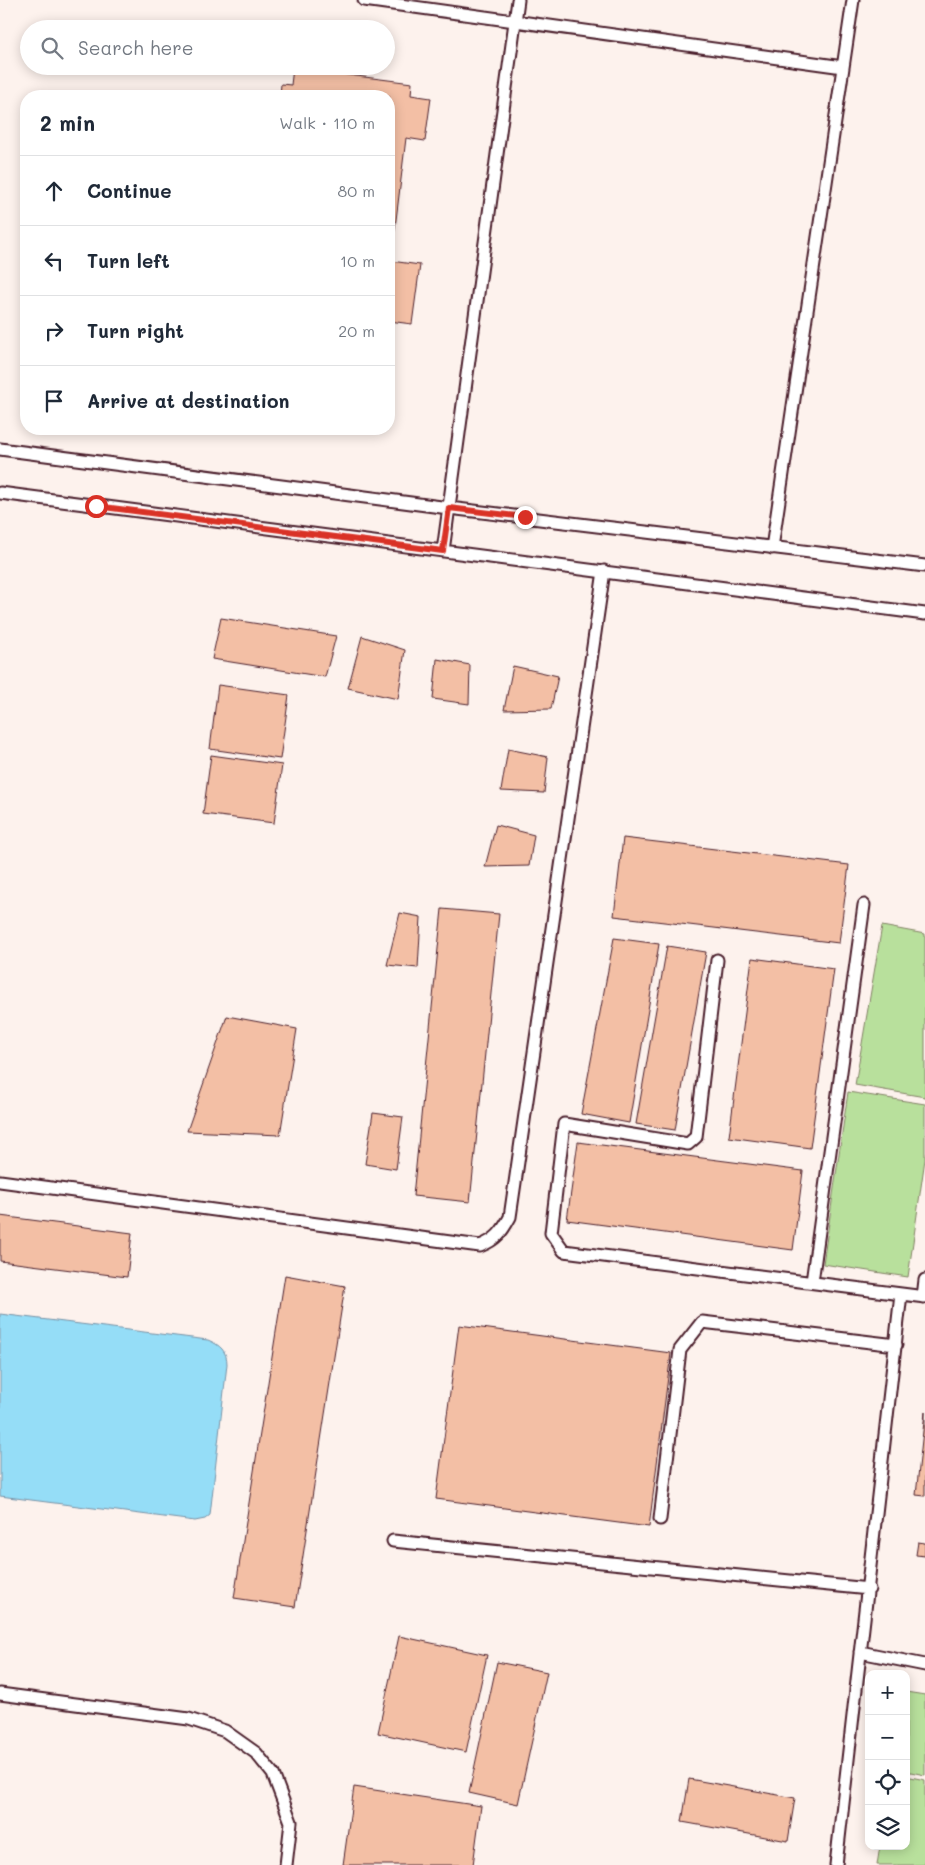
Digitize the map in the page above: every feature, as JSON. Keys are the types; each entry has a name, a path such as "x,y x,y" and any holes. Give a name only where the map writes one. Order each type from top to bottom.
{"lane":[{"path":"364,0 843,67"},
{"path":"443,551 518,0"},
{"path":"772,548 853,0"},
{"path":"0,450 449,508 925,566"},
{"path":"0,493 925,614"},
{"path":"0,1181 480,1246 494,1241 510,1217 604,571"},
{"path":"812,1282 864,905"},
{"path":"717,960 696,1137 688,1144 564,1124 551,1233 564,1251 924,1297 925,1280"},
{"path":"836,1865 869,1589 901,1294"},
{"path":"660,1519 680,1350 702,1322 896,1345"},
{"path":"393,1541 869,1589"},
{"path":"860,1652 925,1665"},
{"path":"0,1694 189,1719 225,1731 256,1753 273,1774 291,1822 286,1865"}],"green space":[{"path":"882,926 925,934 925,1097 855,1085"},
{"path":"848,1092 925,1104 925,1159 908,1277 823,1264"},
{"path":"910,1693 925,1695 925,1775 910,1772"},
{"path":"910,1777 925,1780 925,1865 877,1865 879,1850 910,1850"}],"water":[{"path":"0,1314 208,1340 219,1346 226,1355 227,1364 210,1515 205,1519 195,1521 0,1496"}],"building":[{"path":"292,75 349,75 412,83 411,95 431,98 425,141 406,138 395,228 395,90 280,90 281,84 291,85"},
{"path":"395,262 420,265 412,324 395,322"},
{"path":"221,618 336,636 325,677 212,659"},
{"path":"362,636 405,650 398,699 348,688"},
{"path":"437,659 470,665 469,704 433,699"},
{"path":"513,666 558,676 551,709 504,710"},
{"path":"218,685 289,695 280,759 210,749"},
{"path":"508,749 548,757 544,793 501,791"},
{"path":"211,755 282,765 274,823 203,814"},
{"path":"496,825 534,835 529,866 485,867"},
{"path":"623,838 849,865 839,943 614,916"},
{"path":"442,909 499,914 470,1202 413,1196"},
{"path":"400,913 421,917 418,968 387,965"},
{"path":"614,938 659,944 629,1123 581,1114"},
{"path":"667,946 706,952 675,1130 636,1124"},
{"path":"752,958 834,969 810,1148 729,1137"},
{"path":"227,1016 297,1029 280,1135 187,1131"},
{"path":"373,1113 403,1117 396,1169 365,1164"},
{"path":"578,1142 803,1171 793,1250 567,1220"},
{"path":"0,1216 132,1233 127,1277 0,1261"},
{"path":"285,1275 345,1286 295,1607 234,1598"},
{"path":"459,1325 671,1353 649,1527 436,1499"},
{"path":"925,1412 925,1496 916,1495"},
{"path":"918,1542 925,1543 925,1556 916,1555"},
{"path":"399,1636 487,1655 466,1752 378,1733"},
{"path":"497,1662 547,1672 518,1804 469,1793"},
{"path":"689,1779 795,1798 788,1841 682,1822"},
{"path":"354,1787 481,1806 473,1865 343,1865"}],"route":[{"path":"96,506 443,551 449,508 525,517"}]}
